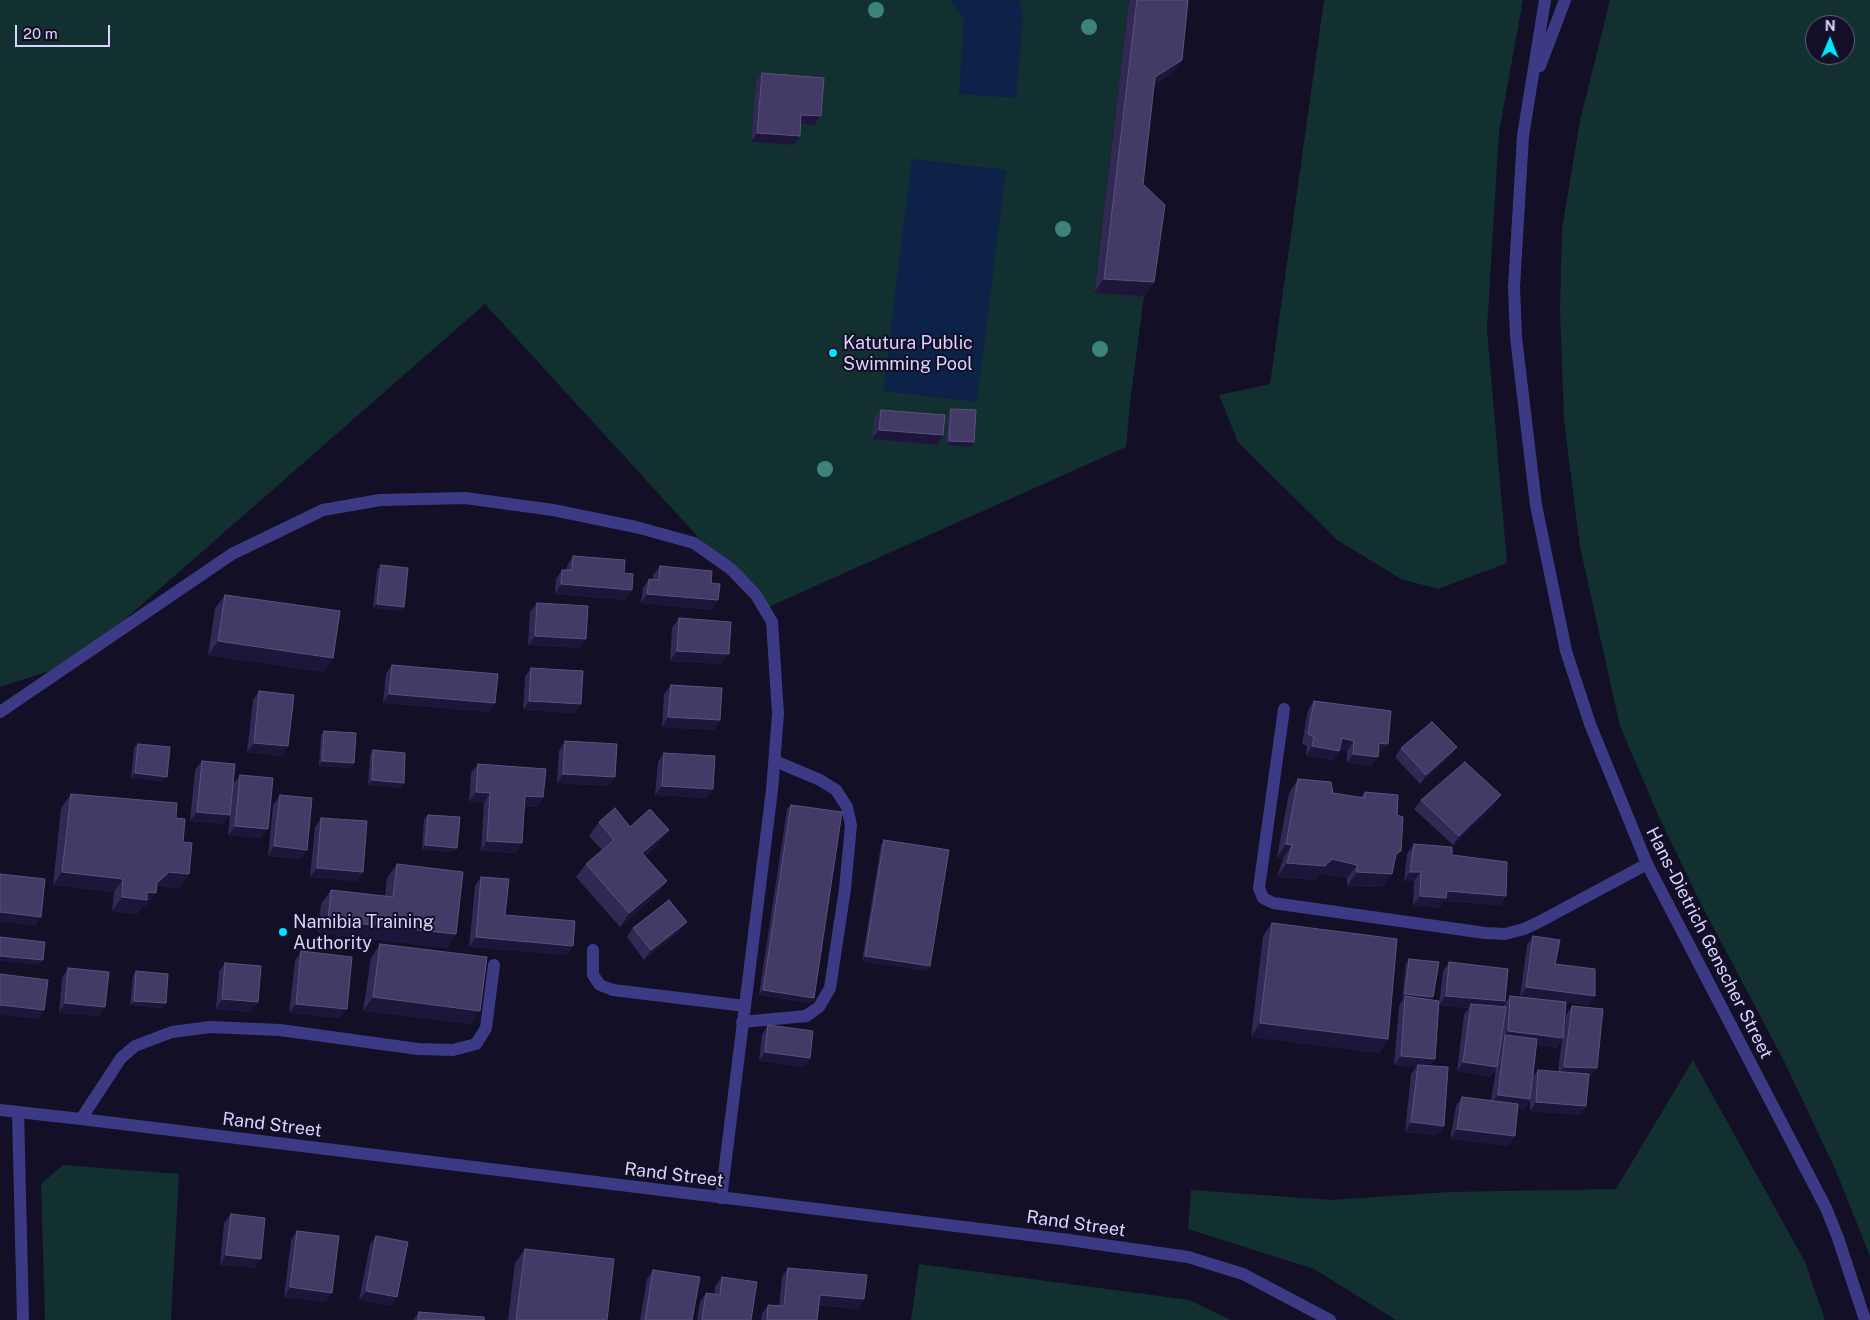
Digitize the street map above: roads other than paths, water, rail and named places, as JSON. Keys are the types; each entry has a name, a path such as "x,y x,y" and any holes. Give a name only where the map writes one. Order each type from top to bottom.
{"street":[{"name":"Hans-Dietrich Genscher Street","path":"1545,0 1529,94 1522,155 1514,288 1516,337 1536,505 1566,650 1590,724 1647,864 1826,1208 1865,1320"},
{"name":"Hans-Dietrich Genscher Street","path":"1529,94 1565,0"},
{"path":"0,712 232,554 322,510 380,500 464,498 553,510 636,527 694,543 731,569 756,595 772,622 778,714 774,761 721,1198"},
{"path":"1284,709 1259,888 1263,898 1273,903 1485,933 1505,934 1524,929 1539,922 1647,864"},
{"path":"742,1022 806,1016 819,1007 830,988 845,889 851,825 847,807 836,790 820,780 774,761"},
{"path":"593,950 593,975 600,985 613,990 744,1006"},
{"path":"81,1118 121,1058 135,1046 172,1032 210,1027 280,1030 418,1049 453,1050 476,1044 486,1028 494,965"},
{"name":"Rand Street","path":"0,1110 81,1118 1062,1239 1188,1257 1243,1274 1273,1288 1330,1320"},
{"path":"18,1112 23,1320"}],"water":[{"path":"950,0 1019,0 1023,17 1016,98 959,94 964,19"},
{"path":"912,159 1006,170 977,402 883,391"}],"place":[{"name":"Katutura Public Swimming Pool","path":"833,353"},
{"name":"Namibia Training Authority","path":"283,932"}]}
